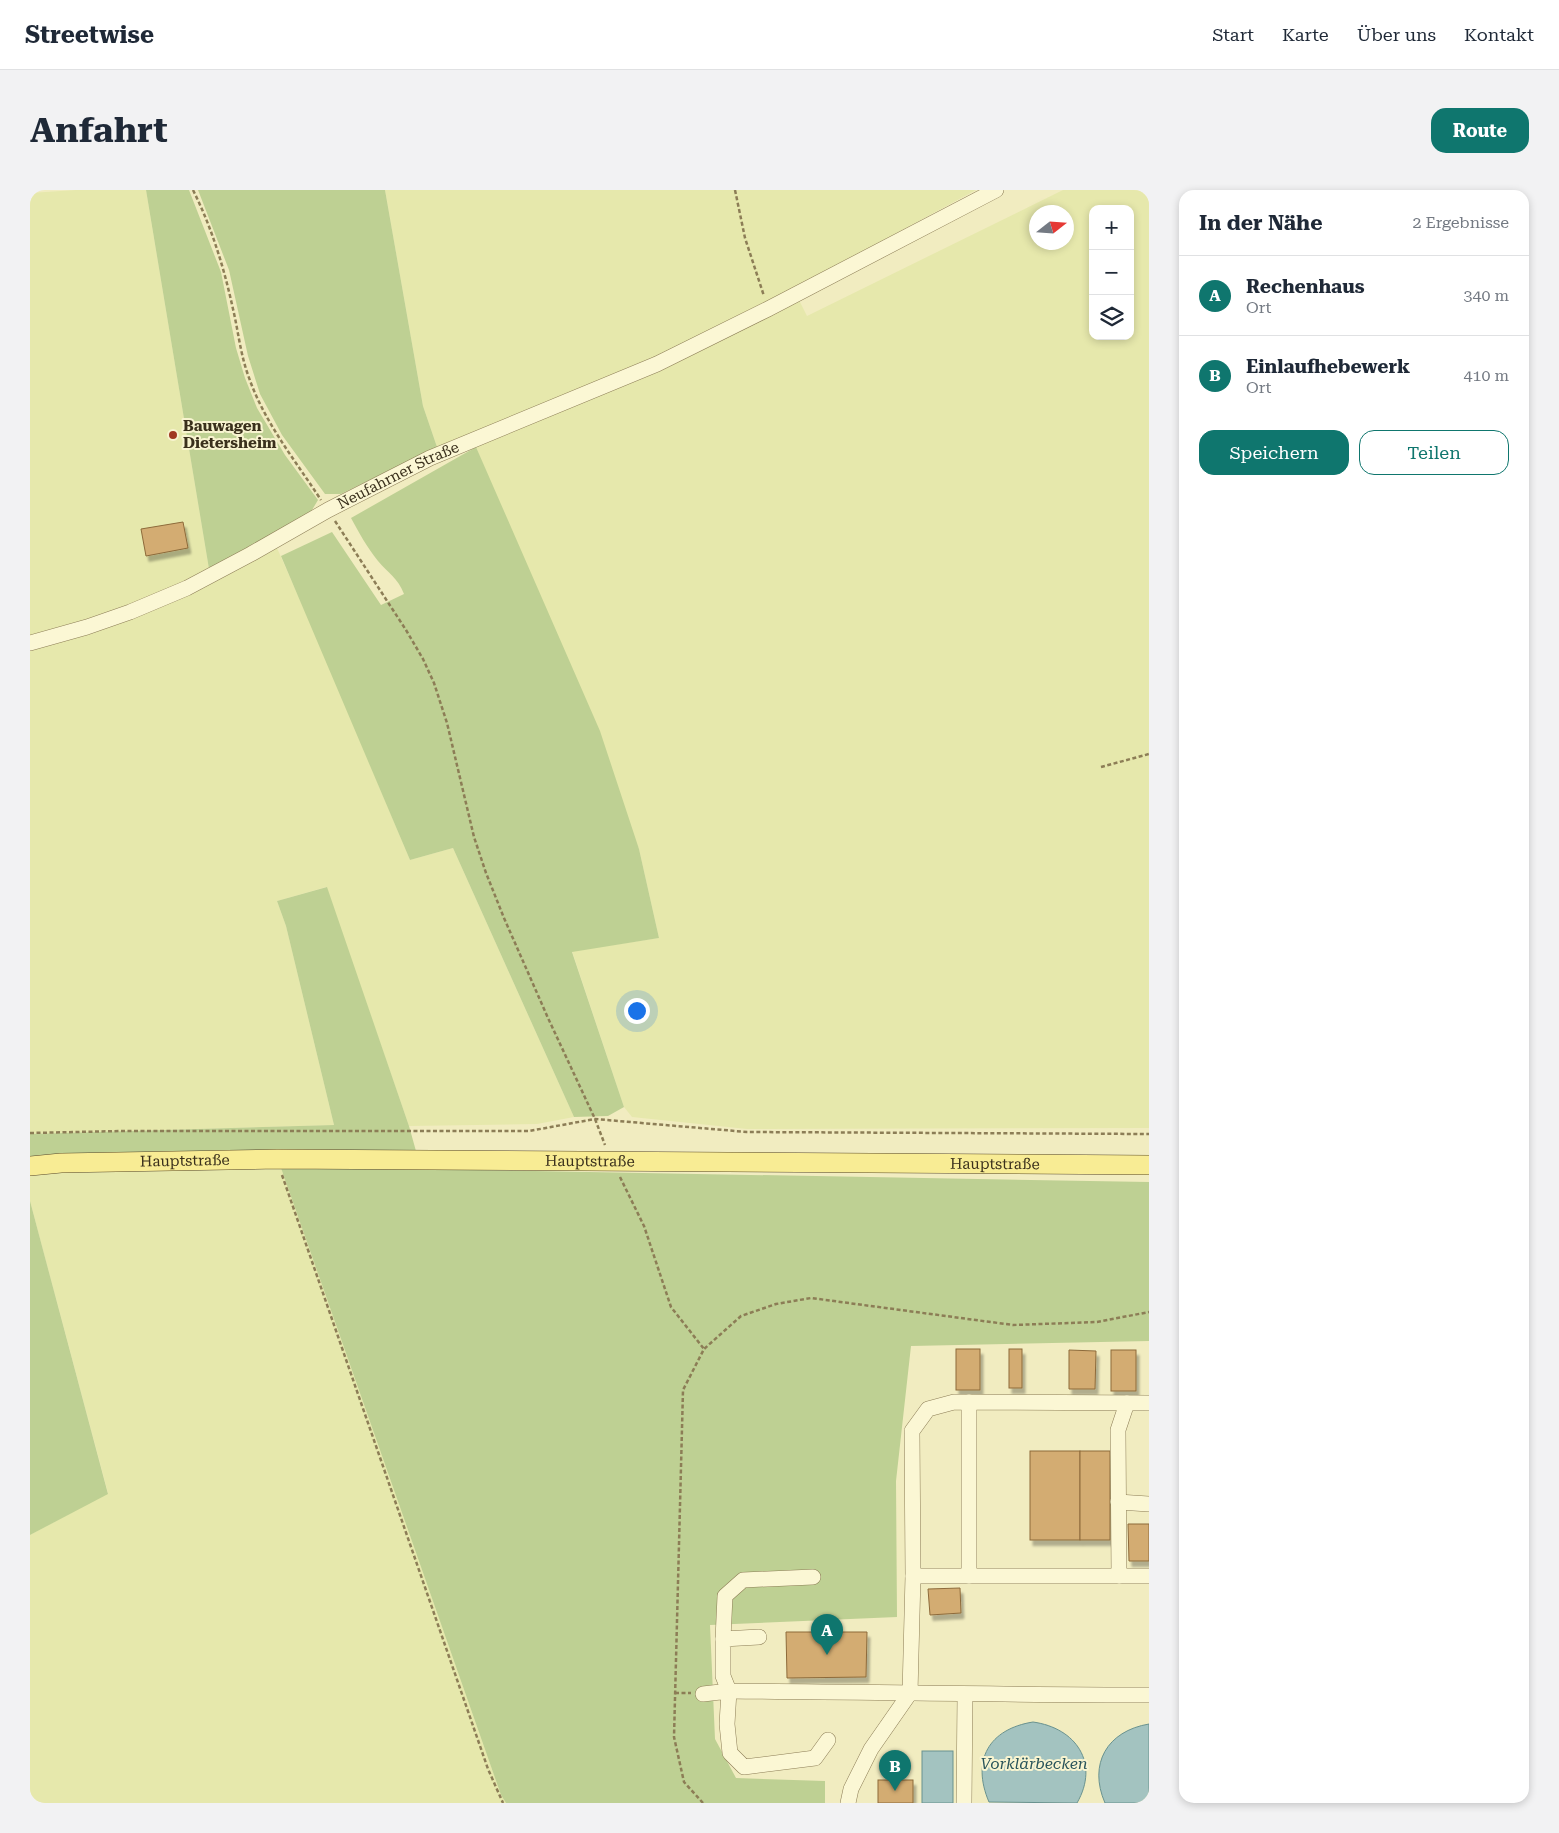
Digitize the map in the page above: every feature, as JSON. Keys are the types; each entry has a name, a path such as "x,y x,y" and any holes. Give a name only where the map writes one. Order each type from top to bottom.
{"main road":[{"name":"Hauptstraße","path":"30,1166 61,1163 277,1159 1149,1165"}],"street":[{"name":"Neufahrner Straße","path":"30,643 49,639 113,618 186,588 328,510 430,458 657,364 768,309 996,190"},
{"path":"848,1803 851,1789 871,1750 910,1693 914,1576 912,1431 928,1409 954,1402 1149,1403"},
{"path":"969,1576 970,1402"},
{"path":"1119,1576 1118,1430 1127,1403"},
{"path":"1118,1502 1149,1504"},
{"path":"813,1576 743,1580 725,1596 723,1676 729,1691 727,1724 730,1753 744,1767 815,1758 828,1740"},
{"path":"914,1576 1149,1576"},
{"path":"723,1639 759,1637"},
{"path":"702,1694 729,1691 1149,1696"},
{"path":"964,1803 965,1695"}],"path":[{"path":"194,190 215,243 234,312 240,348 260,407 423,659 434,683 447,723 472,829 486,873 504,918 595,1119 611,1161 627,1189 644,1226 671,1307 704,1349"},
{"path":"735,190 745,238 768,309"},
{"path":"1101,767 1149,754"},
{"path":"30,1133 121,1131 529,1131 595,1119 747,1132 1149,1134"},
{"path":"277,1159 488,1769 503,1803"},
{"path":"702,1803 684,1782 674,1737 682,1390 704,1349 741,1316 776,1304 811,1298 1013,1325 1097,1322 1149,1312"}],"green space":[{"path":"76,190 146,190 209,569 147,599 88,622 30,637 30,193"},
{"path":"146,190 189,190 221,272 236,348 257,408 285,455 318,500 309,515 209,569"},
{"path":"198,190 385,190 423,406 437,447 341,494 325,494 282,435 260,394 248,356 229,270"},
{"path":"385,190 976,190 782,295 654,358 437,447 423,406"},
{"path":"1063,190 1149,190 1149,1128 747,1129 632,1117 624,1107 572,951 659,938 639,849 476,447 799,300 807,316 1029,207 1029,250 1074,250 1074,205 1033,205"},
{"path":"476,447 600,731 639,849 659,938 572,952 624,1107 608,1116 574,1117 453,848 410,860 281,556 332,532 381,605 404,594 396,580 370,550 351,518"},
{"path":"277,548 410,860 453,848 574,1117 537,1124 409,1126 326,887 277,901 286,926 334,1125 30,1134 30,649 150,611"},
{"path":"327,887 409,1126 421,1169 1149,1182 1149,1341 911,1346 896,1481 897,1617 710,1625 715,1739 736,1778 825,1781 825,1803 506,1803 501,1795 281,1168 30,1172 30,1134 334,1125 286,926 277,901"},
{"path":"281,1168 501,1795 506,1803 30,1803 30,1535 108,1493 30,1201 30,1172"},
{"path":"30,1201 108,1494 30,1535"}],"water":[{"name":"Vorklärbecken","path":"1033,1722 1061,1732 1072,1740 1080,1750 1085,1761 1086,1774 1077,1803 989,1802 982,1773 983,1760 988,1749 995,1739 1005,1732"},
{"name":"Vorklärbecken","path":"1149,1724 1149,1803 1105,1803 1100,1789 1099,1775 1100,1763 1105,1752 1112,1742 1122,1734"},
{"path":"922,1751 953,1751 953,1803 922,1803"}],"building":[{"path":"183,522 188,548 146,556 141,529"},
{"path":"956,1349 980,1349 980,1390 956,1390"},
{"path":"1009,1349 1022,1349 1022,1388 1009,1388"},
{"path":"1069,1350 1096,1351 1095,1389 1069,1389"},
{"path":"1111,1350 1136,1350 1136,1391 1111,1391"},
{"path":"1030,1451 1080,1451 1080,1540 1030,1540"},
{"path":"1080,1451 1110,1451 1110,1540 1080,1540"},
{"path":"1128,1524 1149,1524 1149,1561 1129,1561"},
{"path":"960,1588 961,1613 930,1615 928,1589"},
{"path":"786,1632 867,1632 866,1677 787,1678"},
{"path":"878,1780 913,1780 913,1803 878,1803"}],"place":[{"name":"Bauwagen Dietersheim","path":"173,435"},
{"name":"Rechenhaus","path":"827,1655"},
{"name":"Einlaufhebewerk","path":"895,1791"}]}
